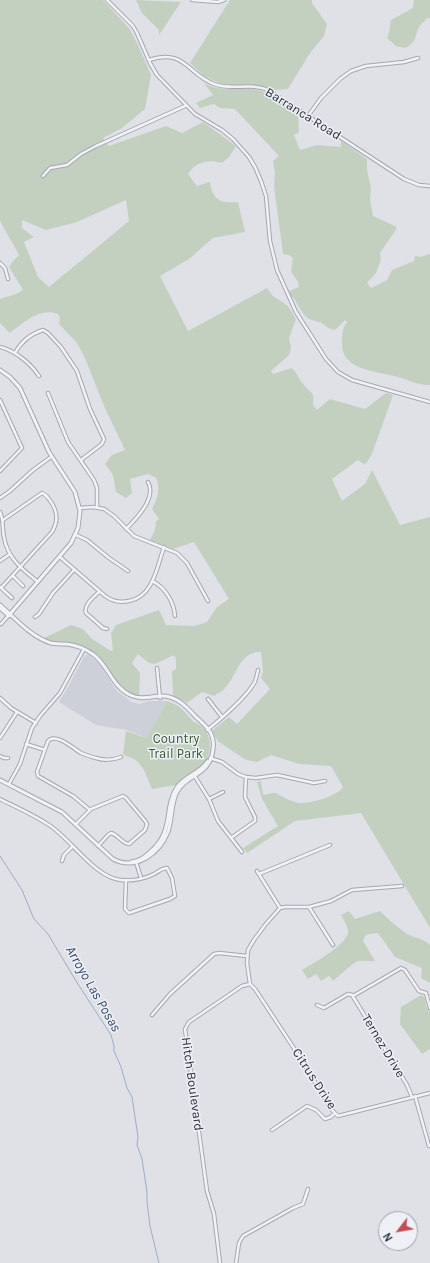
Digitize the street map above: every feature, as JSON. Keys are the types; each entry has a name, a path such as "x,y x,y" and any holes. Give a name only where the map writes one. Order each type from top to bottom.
{"street":[{"path":"107,0 133,26 158,75 185,106 199,117 233,138 255,166 266,196 270,241 277,270 296,312 330,364 338,372 352,380 430,402"},
{"path":"192,0 218,2 224,0"},
{"name":"Barranca Road","path":"149,60 159,56 183,61 204,78 217,85 230,88 251,86 265,88 404,179 419,185 430,186"},
{"path":"308,116 321,98 340,79 351,71 366,66 404,62 418,58"},
{"path":"43,176 50,168 68,165 81,154 96,146 185,106"},
{"path":"0,263 5,268 8,278"},
{"path":"15,353 22,342 43,330 67,355 79,378 90,409 104,439 102,444 81,460"},
{"path":"0,347 15,353 25,360 39,376"},
{"path":"0,370 10,377 20,388 51,457 75,492 80,508 79,524 72,543 1,624"},
{"path":"48,393 68,442 94,480 97,488 97,507"},
{"path":"0,400 22,448 0,471"},
{"path":"0,498 51,457"},
{"path":"126,529 139,515 146,504 150,488 148,482"},
{"path":"3,520 41,494 46,495 50,499 57,519 54,529 1,588 12,598"},
{"path":"80,508 87,506 97,507 110,513 126,529 138,538 176,552 182,558 208,601"},
{"path":"0,512 3,520 4,537 10,554 21,567 38,582"},
{"path":"76,535 87,540 128,571"},
{"path":"0,538 4,537"},
{"path":"60,557 99,592 113,600 120,602 131,601 137,599 147,591 164,547"},
{"path":"0,561 10,554"},
{"path":"35,617 53,593 74,570"},
{"path":"13,576 23,586"},
{"path":"152,581 160,585 165,590 174,610 175,616"},
{"path":"99,592 85,607 84,611 97,623 107,629"},
{"path":"0,605 9,615"},
{"path":"0,608 47,643 73,646 98,658 118,686 127,693 139,698 169,697 181,702 208,730 213,747 211,758 207,767 183,784 177,793 169,828 164,839 153,853 137,862 123,863 109,857 99,845 62,812 0,778"},
{"path":"9,783 20,764 26,744 36,723 60,693 84,650"},
{"path":"156,668 160,697"},
{"path":"208,730 252,686 256,679 258,670"},
{"path":"0,698 9,707 36,723"},
{"path":"208,699 222,717"},
{"path":"0,738 17,712"},
{"path":"90,810 74,796 38,776 37,772 49,740 55,738 82,753 96,758 109,760 121,757"},
{"path":"26,744 45,750"},
{"path":"0,756 8,758"},
{"path":"211,758 222,762 238,774 246,777 256,778 277,775 314,783 325,781"},
{"path":"194,775 209,799 218,821 242,852"},
{"path":"231,838 255,821 255,817 245,797 246,777"},
{"path":"209,799 223,792"},
{"path":"76,824 90,810 123,796 126,798 146,822 147,826 145,830 129,844 125,843 112,833 108,835 99,845"},
{"path":"0,799 50,826 104,875 114,879 126,880 153,875 167,868 174,883 174,897 135,912 128,912 125,907 126,880"},
{"path":"280,908 258,873 330,845"},
{"path":"62,861 64,855 73,846"},
{"path":"137,862 141,878"},
{"path":"250,984 247,956 248,950 254,940 280,908 285,906 309,907 331,901 352,890 402,886"},
{"path":"309,907 333,946"},
{"path":"152,1016 170,994 215,954 221,953 247,956"},
{"path":"317,1005 325,1007 349,993 353,996 401,968 405,970 419,991 426,993 430,1008"},
{"name":"Citrus Drive","path":"250,984 338,1116 430,1092"},
{"name":"Hitch Boulevard","path":"220,1263 214,1214 207,1191 185,1029 189,1022 242,986 250,984"},
{"name":"Ternez Drive","path":"353,996 407,1085 413,1097 428,1146"},
{"path":"272,1130 307,1106 316,1110 325,1119 331,1117 335,1113"},
{"path":"236,1263 239,1243 243,1236 304,1204 308,1189"}],"shaded area":[{"path":"85,655 89,655 100,665 117,691 132,702 139,704 150,701 167,701 146,738 127,730 96,725 59,702"}],"green space":[{"path":"0,0 103,0 129,28 151,75 145,109 122,128 103,138 109,146 166,126 182,133 203,122 236,146 229,157 222,163 212,161 203,162 191,170 188,174 197,186 210,182 213,193 218,200 238,202 245,232 213,238 189,259 160,276 188,331 267,288 273,296 288,306 296,319 289,338 291,347 289,355 271,371 273,374 292,368 303,384 312,393 313,405 317,410 330,399 365,409 386,393 393,395 372,454 365,465 358,460 332,479 342,501 365,484 372,470 400,525 430,517 430,928 361,813 295,821 247,853 243,848 278,826 262,799 257,782 261,781 263,795 276,793 299,803 323,799 336,793 343,787 331,766 299,764 271,755 257,762 246,760 219,742 215,737 212,731 229,717 237,724 270,689 261,678 263,671 261,652 253,653 247,656 238,667 227,686 221,692 214,696 202,692 187,703 173,696 172,671 176,669 176,659 174,655 155,664 149,663 138,654 132,663 140,673 139,698 123,691 98,658 77,646 54,643 42,639 71,625 83,629 92,639 111,651 113,650 111,633 116,625 159,610 166,625 195,626 207,622 217,607 229,599 194,542 173,549 150,540 155,530 156,521 159,519 152,509 157,498 158,486 156,478 148,474 130,479 132,493 126,498 116,492 113,475 105,464 112,455 125,450 104,406 85,358 77,343 59,324 60,318 58,314 51,312 38,314 10,333 0,323 0,299 23,290 9,267 19,255 0,221","holes":["126,200 129,221 49,287 38,277 24,242 34,237 22,228 22,220 46,230 77,222"]},
{"path":"136,0 181,2 159,35 159,30 142,13"},
{"path":"230,0 312,0 312,3 327,24 324,36 310,53 288,89 273,90 247,84 230,86 204,76 190,63"},
{"path":"414,0 430,0 430,18 427,18 419,27 414,41 406,48 396,46 387,38 391,20 413,8"},
{"path":"204,83 222,89 250,89 264,92 270,94 298,112 299,132 294,135 300,150 317,145 341,147 341,141 367,159 367,170 371,188 370,199 373,216 397,227 380,253 381,259 376,273 367,283 371,288 387,280 392,270 414,261 415,256 420,257 430,254 430,385 420,384 399,377 360,368 353,364 347,359 343,352 342,335 347,322 345,320 335,330 328,328 322,323 309,319 304,315 293,297 290,297 289,291 299,287 298,282 291,271 293,258 289,255 283,254 274,186 275,173 273,161 279,156 235,109 220,108 214,104 200,108 196,103 213,95"},
{"name":"Country Trail Park","path":"167,701 179,707 194,722 201,726 208,735 210,749 205,762 176,785 152,789 140,765 134,759 123,754 126,731 146,738"},
{"path":"349,911 355,919 380,911 407,934 422,939 430,945 430,983 421,978 422,968 395,957 378,933 365,936 363,941 375,961 358,961 333,981 329,976 321,981 316,974 308,979 302,970 330,953 343,941 347,935 348,930 341,915"},
{"path":"421,995 425,998 426,1006 430,1012 430,1049 422,1054 400,1024 401,1007"}],"waterway":[{"name":"Arroyo Las Posas","path":"0,856 22,890 34,919 48,934 111,1035 114,1051 121,1067 127,1088 132,1097 138,1137 137,1145 142,1159 147,1192 150,1226 159,1263"}]}
